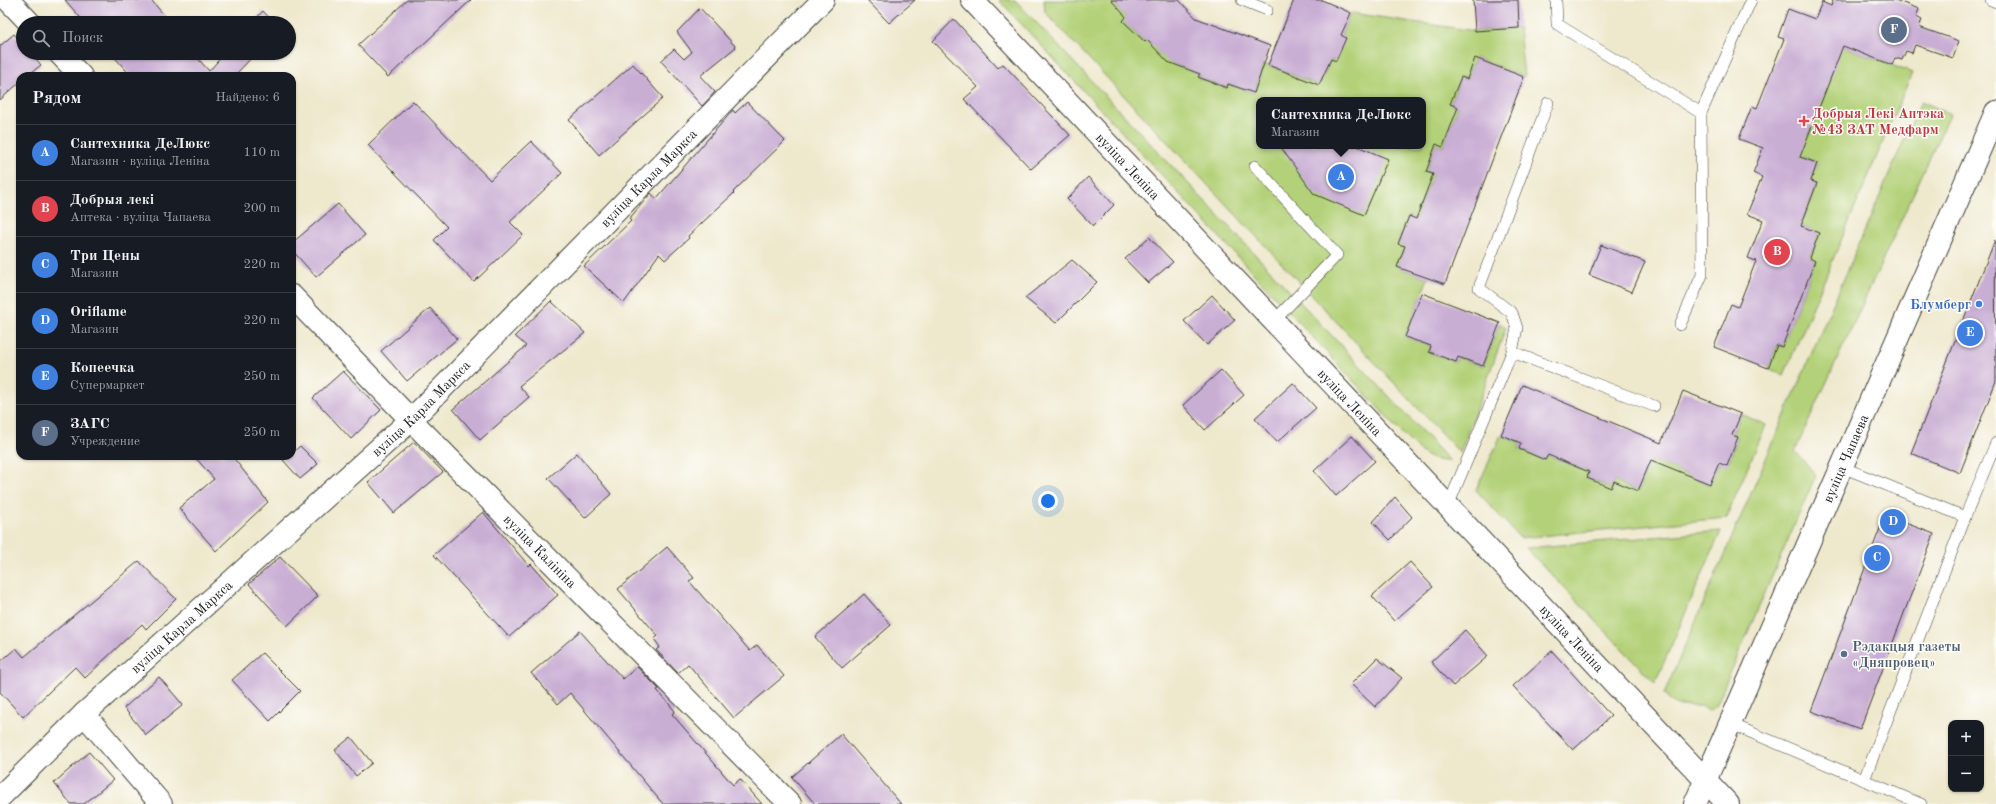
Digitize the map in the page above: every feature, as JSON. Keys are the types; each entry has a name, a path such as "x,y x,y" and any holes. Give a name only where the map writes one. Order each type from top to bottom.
{"street":[{"path":"8,0 23,16"},
{"name":"вуліца Карла Маркса","path":"0,797 84,714 411,420 823,0"},
{"name":"вуліца Леніна","path":"972,0 1728,804"},
{"path":"66,60 77,72"},
{"name":"вуліца Чапаева","path":"1695,804 1707,780 1996,112"},
{"name":"вуліца Калініна","path":"296,300 411,420 790,804"},
{"path":"84,714 161,804"}],"lane":[{"path":"1242,0 1267,10"},
{"path":"1556,0 1558,24 1701,113"},
{"path":"1680,325 1702,275 1701,113 1751,0"},
{"path":"1991,0 1996,2"},
{"path":"1448,506 1512,352 1517,328 1512,313 1479,288 1548,103"},
{"path":"1255,166 1337,255 1274,321"},
{"path":"1512,352 1654,406"},
{"path":"1864,780 1965,517 1996,443"},
{"path":"1842,467 1965,517"},
{"path":"1731,724 1922,804"}],"green space":[{"path":"999,0 1015,0 1450,461 1433,459 1421,452 1412,444"},
{"path":"1044,0 1111,0 1126,17 1124,21 1144,42 1147,40 1169,62 1200,74 1198,78 1226,88 1228,84 1254,93 1264,64 1319,85 1331,59 1335,61 1341,35 1351,13 1475,31 1519,28 1524,77 1475,58 1467,79 1461,77 1450,104 1458,107 1443,147 1436,144 1426,172 1433,174 1416,219 1409,216 1398,243 1405,246 1397,267 1428,278 1405,337 1431,346 1429,352 1456,362 1458,357 1483,366 1500,323 1506,328 1460,453 1045,12"},
{"path":"1838,44 1912,73 1784,375 1768,368 1777,345 1782,347 1815,261 1810,258 1819,233 1795,224 1804,218 1817,184 1811,181 1817,163 1795,154 1808,136 1819,107"},
{"path":"1921,101 1950,114 1795,451 1816,475 1716,706 1708,711 1702,706 1677,706 1664,694"},
{"path":"1741,414 1766,425 1726,518 1520,538 1476,490 1501,435 1521,443 1519,449 1545,460 1548,455 1589,472 1587,478 1611,488 1614,481 1638,491 1651,460 1710,484 1719,463 1727,466 1738,437 1732,435"},
{"path":"1721,531 1655,683 1526,548"}],"building":[{"path":"65,0 151,0 165,16 79,16"},
{"path":"407,0 471,0 388,77 358,45"},
{"path":"867,0 915,0 889,23"},
{"path":"1111,0 1179,0 1196,18 1270,46 1254,93 1228,84 1227,88 1198,77 1200,74 1168,62 1147,40 1145,42 1123,21 1126,17"},
{"path":"1294,0 1322,0 1351,13 1341,35 1346,38 1336,61 1331,59 1319,85 1268,65"},
{"path":"1473,0 1518,0 1519,28 1475,31"},
{"path":"1833,0 1895,0 1919,9 1916,17 1922,20 1919,27 1959,41 1953,58 1915,45 1912,53 1906,51 1902,60 1895,58 1892,65 1843,46 1800,157 1817,163 1811,181 1817,183 1801,226 1819,233 1810,258 1815,261 1782,347 1777,345 1768,368 1714,347 1731,304 1738,307 1756,261 1748,258 1763,220 1747,214 1762,177 1753,173 1763,148 1739,139 1752,106 1757,108 1784,39 1778,37 1788,9 1815,19 1822,2 1831,6"},
{"path":"700,8 736,47 700,76 715,92 702,106 661,61 674,49 684,59 692,52 677,32"},
{"path":"263,11 268,16 258,16"},
{"path":"954,19 998,68 1003,64 1070,135 1031,169 964,99 978,87 933,41"},
{"path":"14,34 16,36 16,60 37,60 41,65 32,72 16,72 16,86 0,100 0,46"},
{"path":"1475,58 1524,77 1445,284 1397,267 1405,246 1398,244 1409,216 1416,219 1433,174 1426,172 1436,144 1443,147 1458,107 1450,104 1461,77 1467,79"},
{"path":"117,60 199,60 209,71 219,60 249,60 238,72 128,72"},
{"path":"633,64 663,98 599,155 569,120"},
{"path":"413,101 490,180 531,141 562,173 510,222 523,235 474,282 434,240 447,227 368,145"},
{"path":"747,102 785,141 733,192 734,193 688,236 689,238 665,260 659,254 624,303 584,266 631,221 629,219 651,193 656,199 733,110 735,113"},
{"path":"1282,149 1364,149 1388,159 1364,215 1314,194"},
{"path":"1088,177 1114,205 1093,226 1067,199"},
{"path":"338,204 365,235 316,277 296,254 296,240"},
{"path":"1149,237 1173,262 1148,283 1125,259"},
{"path":"1995,240 1996,381 1960,473 1911,453"},
{"path":"1601,245 1645,262 1632,292 1589,275"},
{"path":"1072,260 1097,282 1056,323 1025,298"},
{"path":"1422,293 1500,323 1483,366 1458,357 1456,362 1429,352 1431,346 1405,337"},
{"path":"1212,295 1235,320 1207,345 1184,321"},
{"path":"551,301 585,333 519,386 529,397 480,440 453,409 526,346 515,336"},
{"path":"430,308 457,339 407,381 381,351"},
{"path":"1221,370 1244,395 1205,430 1183,405"},
{"path":"343,371 381,410 351,439 313,398"},
{"path":"1293,383 1316,408 1277,442 1255,418"},
{"path":"1522,385 1661,443 1683,391 1741,414 1732,435 1738,437 1727,466 1719,463 1710,484 1651,460 1638,491 1614,481 1611,488 1587,478 1589,472 1548,455 1545,460 1519,449 1521,443 1501,435"},
{"path":"1352,436 1375,461 1336,496 1314,471"},
{"path":"414,442 443,472 394,513 368,482"},
{"path":"300,446 318,464 300,479 283,460 296,460 296,450"},
{"path":"577,453 611,494 585,518 548,478"},
{"path":"197,460 235,460 268,502 216,551 179,508 214,479"},
{"path":"1395,497 1412,517 1390,540 1373,522"},
{"path":"483,512 529,566 531,564 558,595 509,637 434,555"},
{"path":"1885,515 1934,534 1860,729 1811,711"},
{"path":"667,547 694,578 689,581 750,651 757,645 784,676 734,718 688,664 678,673 656,650 660,647 654,639 658,636 618,589"},
{"path":"280,557 318,596 287,626 249,584"},
{"path":"139,561 176,599 146,629 142,624 85,678 75,667 23,717 0,692 0,662 16,648 24,657"},
{"path":"1410,562 1433,587 1394,621 1372,596"},
{"path":"864,594 891,625 842,668 815,637"},
{"path":"1465,630 1488,656 1453,686 1431,662"},
{"path":"580,631 623,679 637,667 659,689 657,690 675,711 672,714 733,785 740,779 762,804 663,804 570,693 558,704 531,673"},
{"path":"1552,651 1611,716 1573,750 1513,686"},
{"path":"262,653 300,691 270,721 232,680"},
{"path":"1377,658 1402,678 1375,707 1351,684"},
{"path":"159,677 183,705 146,735 124,708"},
{"path":"841,734 901,804 815,804 792,777"},
{"path":"351,737 372,763 356,776 335,750"},
{"path":"89,752 113,780 84,804 71,804 54,783"}],"place":[{"name":"ЗАГС","path":"1894,30"},
{"name":"Добрыя Лекі Аптэка №43 ЗАТ Медфарм","path":"1804,121"},
{"name":"Сантехника ДеЛюкс","path":"1341,177"},
{"name":"Добрыя лекі","path":"1777,252"},
{"name":"Блумберг","path":"1979,304"},
{"name":"Копеечка","path":"1970,333"},
{"name":"Oriflame","path":"1893,522"},
{"name":"Три Цены","path":"1877,558"},
{"name":"Рэдакцыя газеты «Дняпровец»","path":"1844,654"}]}
